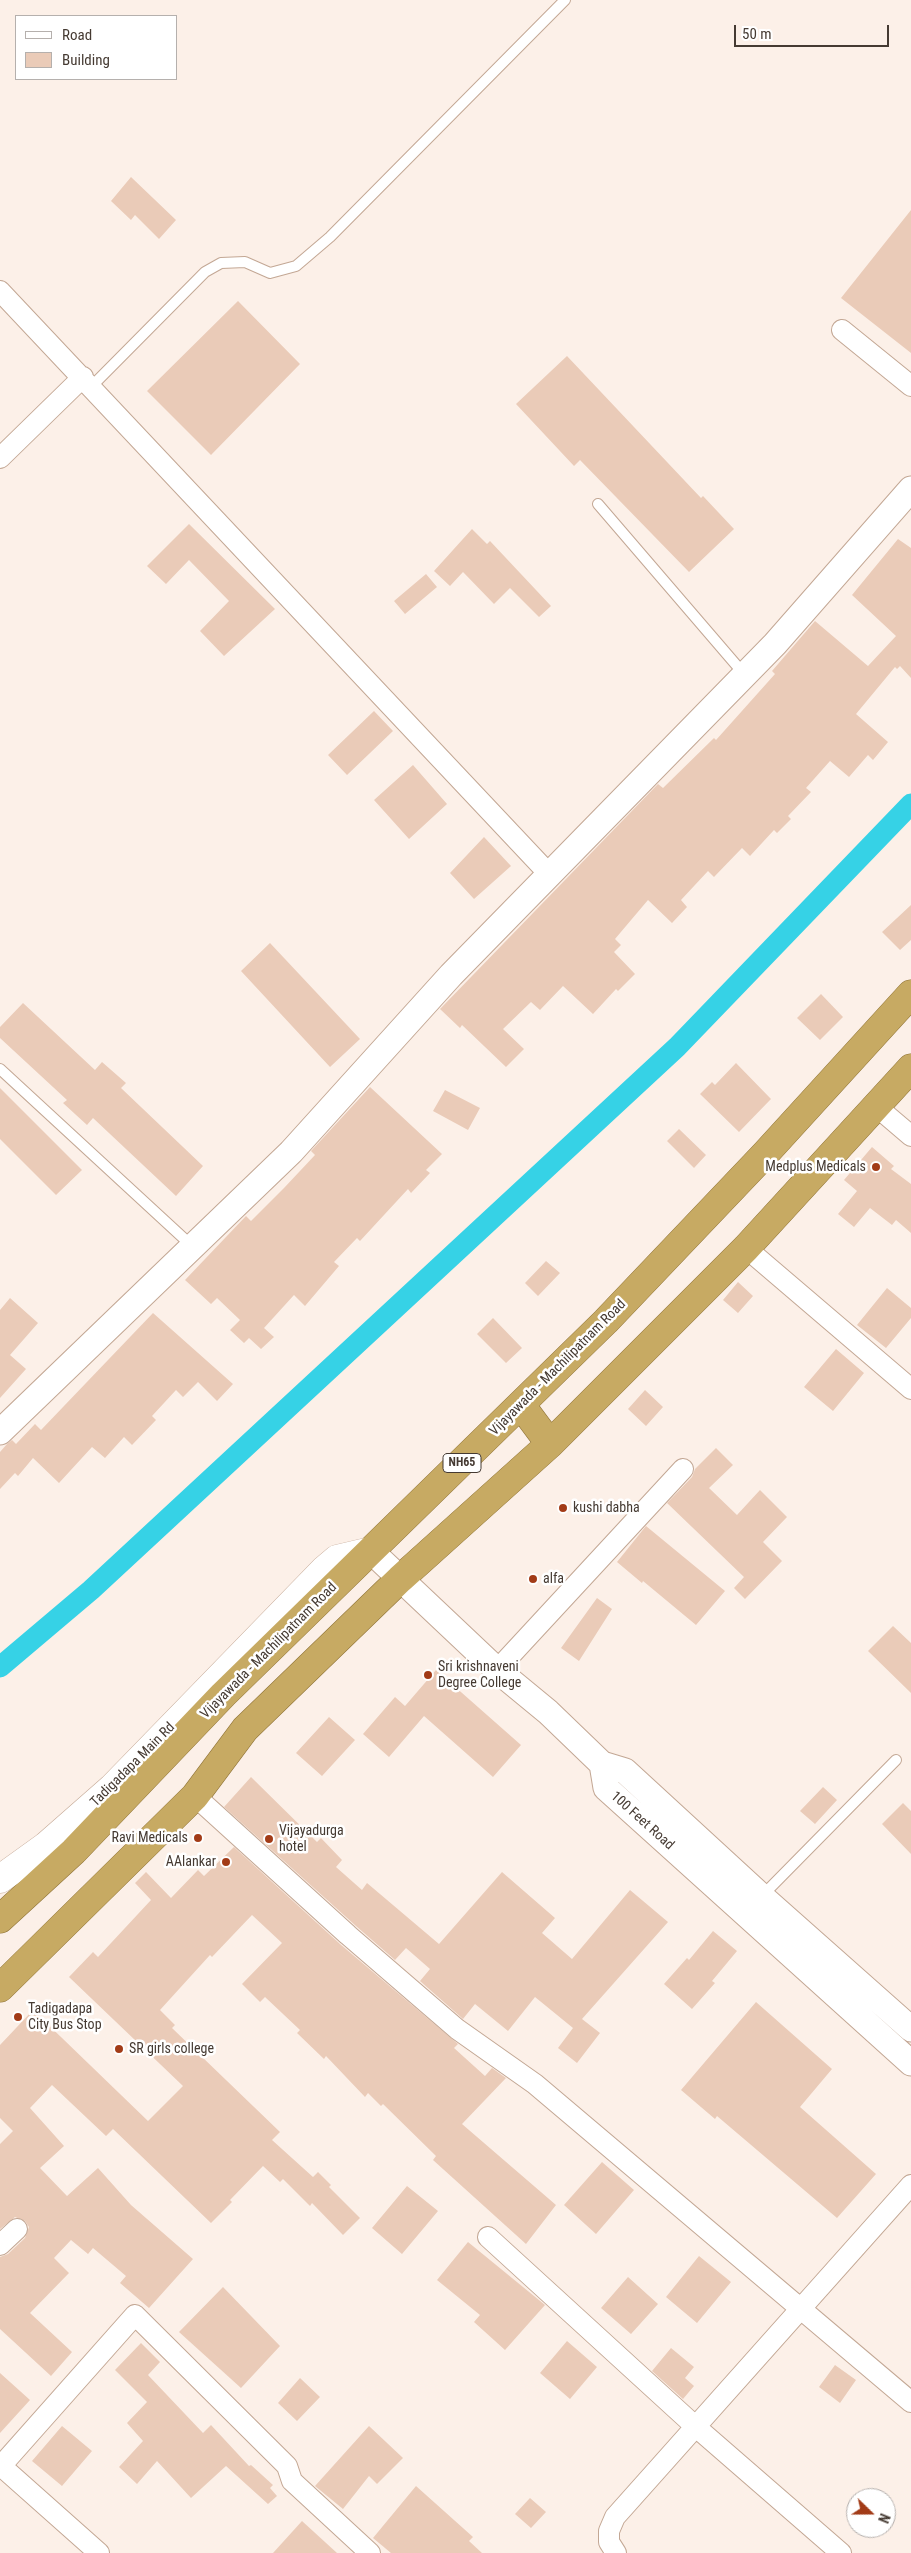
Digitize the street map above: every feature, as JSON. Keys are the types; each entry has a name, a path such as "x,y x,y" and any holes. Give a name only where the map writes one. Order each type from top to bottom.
{"highway":[{"name":"Vijayawada - Machilipatnam Road","path":"0,1919 74,1851 223,1695 606,1321 739,1182 911,994"},
{"path":"0,1988 195,1796 245,1729 400,1579 550,1444 746,1248 911,1068"},
{"path":"521,1405 550,1444"}],"main road":[{"name":"Tadigadapa Main Rd","path":"0,1879 46,1846 112,1788 324,1570 342,1557 371,1551"}],"street":[{"path":"0,292 87,382 549,874"},
{"path":"842,330 911,386"},
{"path":"0,458 87,382"},
{"path":"0,1432 290,1152 451,976 745,674 911,488"},
{"path":"877,1107 911,1136"},
{"path":"746,1248 911,1389"},
{"path":"497,1670 684,1469"},
{"path":"371,1551 497,1670 548,1712 602,1764"},
{"name":"100 Feet Road","path":"911,2029 761,1896 625,1771 602,1764 606,1788 911,2063"},
{"path":"195,1796 348,1935 457,2030 535,2084 911,2402"},
{"path":"616,2553 609,2542 609,2531 615,2517 911,2186"},
{"path":"0,2245 17,2228"},
{"path":"488,2236 696,2427 841,2553"},
{"path":"99,2553 0,2465 135,2315 287,2466 292,2481 370,2553"}],"lane":[{"path":"87,382 204,272 221,264 244,262 270,273 296,266 330,236 564,0"},
{"path":"598,504 745,674"},
{"path":"0,1069 192,1246"},
{"path":"761,1896 896,1760"}],"building":[{"path":"131,177 176,220 159,239 135,215 131,220 111,201"},
{"path":"911,210 911,353 841,298"},
{"path":"238,301 300,364 211,455 147,391"},
{"path":"567,356 701,498 703,496 734,529 689,572 580,460 574,466 516,404"},
{"path":"189,524 275,609 224,656 200,631 229,601 189,560 166,584 147,566"},
{"path":"472,529 487,544 490,541 551,606 539,617 510,588 494,604 463,572 450,586 434,571"},
{"path":"898,539 911,548 911,678 900,666 897,669 895,667 856,714 888,742 873,760 868,755 849,777 830,761 806,788 811,792 788,816 791,819 777,833 774,830 750,856 742,848 714,877 708,871 681,900 687,907 672,923 648,900 615,939 621,945 614,952 635,974 618,991 616,989 593,1014 563,986 540,1010 531,1002 503,1029 524,1049 506,1067 462,1025 460,1028 440,1009 658,784 663,788 714,738 716,740 775,674 772,671 815,621 868,666 896,636 852,595"},
{"path":"426,574 437,587 405,614 394,601"},
{"path":"374,711 393,731 347,775 328,755"},
{"path":"413,765 447,804 409,839 374,800"},
{"path":"484,837 511,866 474,899 450,873"},
{"path":"911,905 911,940 900,950 882,932"},
{"path":"270,943 360,1039 330,1067 241,971"},
{"path":"821,994 843,1017 820,1040 797,1018"},
{"path":"23,1003 95,1070 102,1062 126,1083 121,1088 203,1166 176,1196 93,1118 87,1125 63,1103 67,1100 0,1038 0,1027"},
{"path":"736,1063 771,1099 739,1132 700,1094 712,1082 715,1085"},
{"path":"370,1087 442,1154 426,1170 430,1173 411,1193 408,1189 360,1241 357,1238 334,1262 339,1266 305,1306 294,1295 264,1328 274,1337 261,1349 249,1338 244,1343 230,1330 240,1320 217,1298 211,1304 185,1280 246,1216 251,1221 284,1188 315,1155 311,1151"},
{"path":"0,1088 82,1170 56,1195 0,1139"},
{"path":"445,1090 480,1108 468,1130 433,1111"},
{"path":"679,1129 706,1155 694,1168 667,1141"},
{"path":"872,1147 894,1166 891,1169 911,1184 911,1233 896,1220 892,1225 870,1208 854,1227 838,1214 857,1191 844,1180"},
{"path":"546,1261 560,1273 538,1296 525,1283"},
{"path":"738,1282 753,1296 738,1313 723,1300"},
{"path":"887,1288 911,1308 911,1318 886,1348 857,1325"},
{"path":"10,1298 38,1323 10,1355 26,1369 0,1398 0,1310"},
{"path":"153,1313 233,1384 217,1401 198,1382 183,1397 176,1390 152,1416 156,1420 132,1445 124,1437 105,1458 92,1447 59,1483 33,1458 18,1476 15,1473 0,1489 0,1452 12,1440 16,1444 35,1424 41,1430"},
{"path":"493,1318 522,1348 506,1363 477,1334"},
{"path":"836,1349 864,1373 833,1411 804,1387"},
{"path":"645,1390 663,1407 646,1426 628,1409"},
{"path":"716,1448 733,1465 709,1488 737,1515 760,1490 787,1517 763,1542 782,1561 745,1599 734,1588 744,1577 667,1503 692,1477 695,1469"},
{"path":"646,1526 725,1591 696,1625 617,1562"},
{"path":"597,1598 612,1609 579,1661 561,1648"},
{"path":"893,1626 911,1643 911,1693 868,1651"},
{"path":"436,1670 521,1745 493,1777 424,1716 389,1757 363,1734 395,1697 405,1706"},
{"path":"329,1717 355,1740 322,1776 296,1753"},
{"path":"251,1777 317,1842 321,1838 342,1860 336,1867 362,1890 367,1883 439,1944 502,1872 555,1918 542,1933 572,1959 630,1890 668,1922 582,2019 600,2033 577,2063 558,2048 573,2028 535,1997 508,2031 475,2004 463,2019 420,1981 430,1969 406,1948 395,1960 356,1926 224,1807"},
{"path":"823,1787 837,1800 815,1824 800,1811"},
{"path":"903,1803 911,1811 911,1854 882,1824"},
{"path":"234,1847 340,1944 458,2044 454,2048 485,2076 492,2068 506,2078 462,2124 556,2205 526,2244 433,2160 436,2156 383,2104 381,2106 368,2093 365,2097 326,2056 324,2059 297,2033 300,2030 265,1997 260,2002 242,1984 282,1943 252,1915 212,1957 210,1955 160,2010 175,2025 172,2028 280,2132 272,2140 313,2177 318,2172 331,2185 329,2187 360,2218 343,2235 312,2203 310,2206 283,2179 280,2182 263,2166 211,2223 113,2129 106,2136 52,2085 30,2108 64,2146 40,2168 67,2196 98,2168 131,2205 193,2259 149,2308 120,2283 126,2276 93,2248 88,2254 71,2240 54,2258 69,2273 30,2313 72,2352 51,2376 0,2329 0,2257 8,2254 25,2238 29,2227 25,2221 15,2217 0,2229 0,2144 13,2131 0,2118 0,2045 33,2010 148,2121 183,2086 69,1977 93,1952 98,1957 151,1900 135,1883 146,1872 171,1898 198,1870 204,1876"},
{"path":"713,1931 737,1951 712,1981 715,1983 692,2009 664,1984 687,1958 689,1960"},
{"path":"756,2002 832,2069 800,2107 876,2174 837,2218 717,2116 715,2119 681,2090"},
{"path":"602,2162 634,2190 596,2234 564,2205"},
{"path":"407,2186 438,2211 402,2254 372,2228"},
{"path":"468,2242 545,2305 505,2350 474,2322 480,2315 437,2280"},
{"path":"699,2256 731,2282 697,2323 666,2297"},
{"path":"628,2277 658,2304 631,2334 601,2308"},
{"path":"223,2287 280,2346 241,2388 179,2332"},
{"path":"567,2341 597,2367 570,2399 540,2373"},
{"path":"141,2343 160,2362 148,2375 203,2433 211,2425 249,2466 251,2465 273,2485 270,2488 277,2496 268,2504 226,2466 191,2498 157,2461 137,2484 119,2467 143,2441 127,2423 147,2402 115,2370"},
{"path":"671,2348 694,2367 685,2378 694,2386 683,2399 652,2371"},
{"path":"835,2365 856,2380 840,2403 819,2387"},
{"path":"0,2373 30,2400 0,2433"},
{"path":"300,2378 320,2397 297,2421 278,2403"},
{"path":"62,2426 92,2451 62,2486 32,2461"},
{"path":"369,2426 403,2458 377,2484 369,2476 343,2509 315,2486"},
{"path":"416,2486 473,2537 469,2541 482,2553 391,2553 373,2538"},
{"path":"530,2498 546,2512 531,2528 515,2514"},
{"path":"302,2521 337,2553 273,2553"}],"waterway":[{"path":"0,1667 91,1590 677,1047 911,804"}],"place":[{"name":"Medplus Medicals","path":"876,1167"},
{"name":"kushi dabha","path":"563,1508"},
{"name":"alfa","path":"533,1579"},
{"name":"Sri krishnaveni Degree College","path":"428,1675"},
{"name":"Ravi Medicals","path":"198,1838"},
{"name":"Vijayadurga hotel","path":"269,1839"},
{"name":"AAlankar","path":"226,1862"},
{"name":"Tadigadapa City Bus Stop","path":"18,2017"},
{"name":"SR girls college","path":"119,2049"}]}
